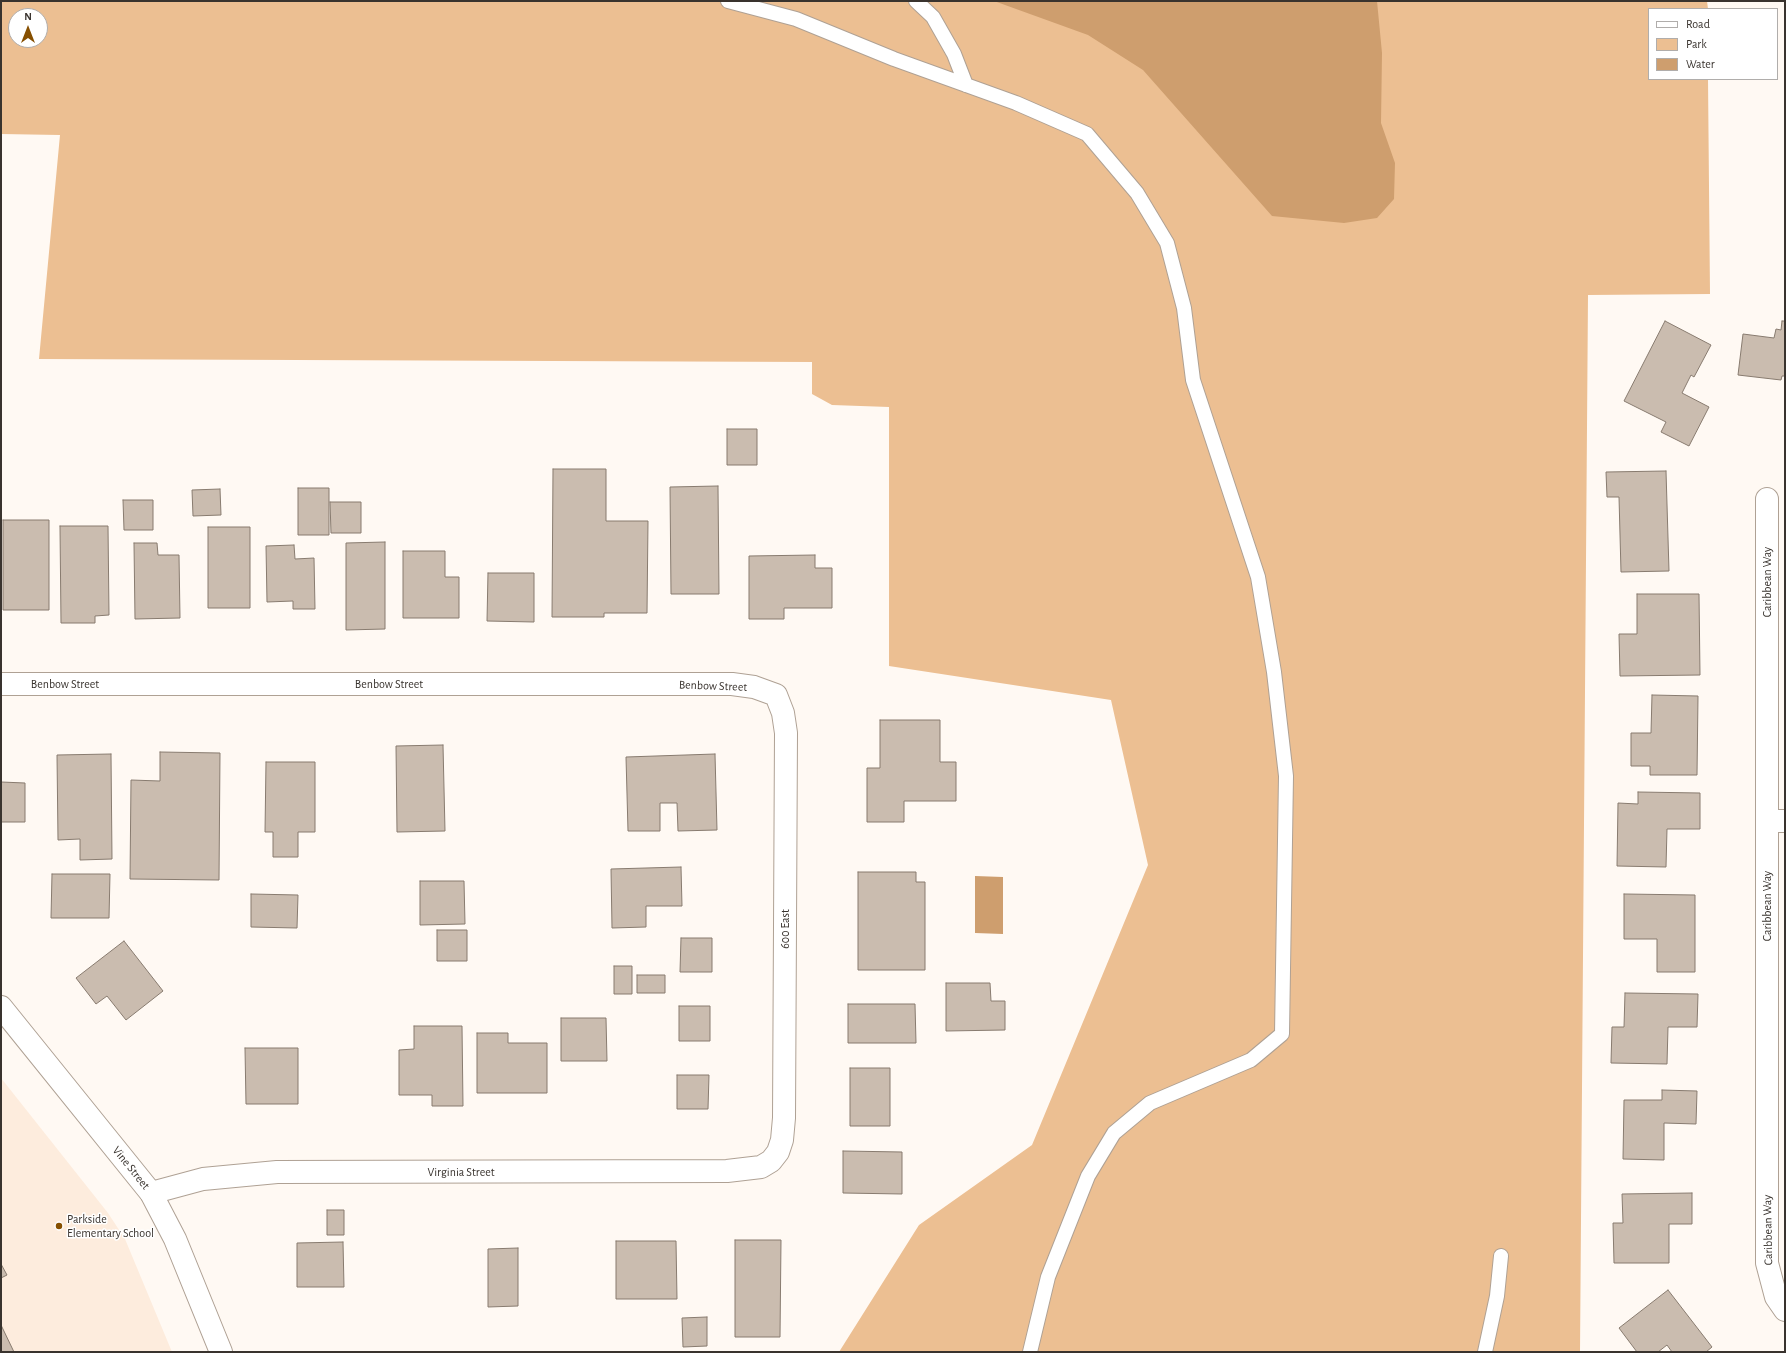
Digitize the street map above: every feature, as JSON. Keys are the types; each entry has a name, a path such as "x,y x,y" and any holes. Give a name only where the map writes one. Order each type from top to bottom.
{"street":[{"name":"Caribbean Way","path":"1767,499 1776,821 1767,1263 1776,1297 1785,1310"},
{"name":"Benbow Street","path":"1,684 732,684 754,687 776,695"},
{"name":"600 East","path":"771,1161 778,1152 782,1140 784,1110 786,733 783,713 776,695"},
{"name":"Vine Street","path":"1,1007 151,1193 176,1239 221,1352"},
{"name":"Virginia Street","path":"151,1193 203,1180 277,1172 726,1171 761,1167 771,1161"}],"lane":[{"path":"728,1 796,19 894,59 1016,103 1087,134 1137,193 1167,243 1184,308 1193,380 1258,577 1274,672 1286,776 1282,1034 1251,1060 1150,1103 1114,1133 1088,1176 1062,1241 1048,1278 1030,1352"},
{"path":"916,1 933,17 954,54 966,85"},
{"path":"1485,1352 1497,1296 1502,1256"}],"shaded area":[{"name":"Parkside Elementary School","path":"1,1078 108,1213 125,1239 172,1352 1,1352"}],"green space":[{"path":"1,1 1707,1 1708,8 1648,8 1648,80 1708,80 1710,294 1588,295 1580,1352 839,1352 919,1225 1032,1145 1148,865 1111,700 889,666 889,407 832,405 812,394 812,362 39,359 60,135 1,134"}],"water":[{"path":"994,1 1377,1 1382,53 1381,123 1395,163 1394,199 1377,218 1344,223 1272,216 1143,70 1088,35"},
{"path":"975,876 1003,877 1003,934 975,933"}],"building":[{"path":"1665,321 1711,345 1694,377 1691,375 1682,393 1709,407 1689,446 1661,432 1666,422 1624,401"},
{"path":"1782,321 1785,321 1785,376 1782,376 1781,380 1738,375 1743,334 1774,338 1776,329 1781,330"},
{"path":"727,429 757,429 757,465 727,465"},
{"path":"553,469 606,469 606,521 648,521 647,613 604,613 604,617 552,617"},
{"path":"1666,471 1669,571 1621,572 1619,497 1607,497 1606,472"},
{"path":"718,486 719,594 671,594 670,487"},
{"path":"298,488 329,488 329,535 298,535"},
{"path":"220,489 221,515 193,516 192,490"},
{"path":"123,500 153,500 153,530 124,530"},
{"path":"330,502 361,502 361,533 331,533"},
{"path":"3,520 49,520 49,610 3,610"},
{"path":"60,526 108,526 109,615 95,616 95,623 61,623"},
{"path":"208,527 250,527 250,608 208,608"},
{"path":"385,542 385,629 346,630 346,543"},
{"path":"134,543 157,543 158,555 179,555 180,618 135,619"},
{"path":"294,545 295,559 314,558 315,609 293,609 293,601 267,602 266,546"},
{"path":"403,551 445,551 445,577 459,577 459,618 403,618"},
{"path":"815,555 815,568 832,568 832,608 784,608 784,619 749,619 749,556"},
{"path":"488,573 534,573 534,622 487,621"},
{"path":"1637,594 1699,594 1700,675 1620,676 1619,634 1637,634"},
{"path":"1652,695 1698,696 1697,775 1650,775 1650,766 1631,766 1631,733 1651,733"},
{"path":"880,720 940,720 940,762 956,762 956,801 904,801 904,822 867,822 867,768 880,768"},
{"path":"443,745 445,831 397,832 396,746"},
{"path":"160,752 220,753 219,880 130,879 131,780 160,781"},
{"path":"111,754 112,859 80,860 80,839 58,840 57,755"},
{"path":"715,754 717,830 678,831 677,803 660,803 660,831 628,831 626,757"},
{"path":"266,762 315,762 315,832 298,832 298,857 273,857 273,832 265,832"},
{"path":"1,782 25,783 25,822 1,822"},
{"path":"1638,792 1700,793 1700,829 1667,829 1666,867 1617,866 1618,803 1638,804"},
{"path":"681,867 682,906 646,906 646,927 612,928 611,869"},
{"path":"858,872 916,872 916,882 925,882 925,970 858,970"},
{"path":"52,874 110,874 109,918 51,918"},
{"path":"420,881 464,881 465,924 420,925"},
{"path":"251,894 298,895 297,928 251,927"},
{"path":"1624,894 1695,895 1695,972 1657,972 1657,939 1624,939"},
{"path":"437,930 467,930 467,961 437,961"},
{"path":"681,938 712,938 712,972 680,972"},
{"path":"124,941 163,991 126,1020 107,996 96,1004 76,978"},
{"path":"614,966 632,966 632,994 614,994"},
{"path":"637,975 665,975 665,993 637,993"},
{"path":"946,983 990,983 991,1001 1005,1001 1005,1030 946,1031"},
{"path":"1625,993 1698,994 1697,1027 1668,1027 1667,1064 1611,1063 1612,1027 1624,1027"},
{"path":"848,1004 915,1004 916,1043 848,1043"},
{"path":"679,1006 710,1006 710,1041 679,1041"},
{"path":"561,1018 606,1018 607,1061 561,1061"},
{"path":"414,1026 462,1026 463,1106 432,1106 432,1095 399,1095 399,1050 414,1049"},
{"path":"477,1033 508,1033 508,1043 547,1043 547,1093 477,1093"},
{"path":"245,1048 298,1048 298,1104 246,1104"},
{"path":"850,1068 890,1068 890,1126 850,1126"},
{"path":"677,1075 709,1075 708,1109 677,1109"},
{"path":"1662,1090 1697,1091 1696,1124 1664,1123 1664,1160 1623,1159 1624,1100 1662,1100"},
{"path":"843,1151 902,1152 902,1194 843,1193"},
{"path":"1692,1193 1692,1224 1669,1224 1669,1263 1614,1263 1613,1223 1623,1223 1622,1194"},
{"path":"327,1210 344,1210 344,1235 327,1235"},
{"path":"735,1240 781,1240 780,1337 735,1337"},
{"path":"616,1241 676,1241 677,1299 616,1299"},
{"path":"343,1242 344,1287 297,1287 297,1243"},
{"path":"518,1248 518,1306 488,1307 488,1249"},
{"path":"1,1264 7,1275 1,1278"},
{"path":"1668,1290 1712,1347 1706,1352 1672,1352 1667,1345 1658,1352 1637,1352 1619,1328"},
{"path":"707,1317 707,1346 683,1347 682,1318"},
{"path":"1,1325 14,1352 1,1352"}],"place":[{"name":"Parkside Elementary School","path":"59,1226"}]}
